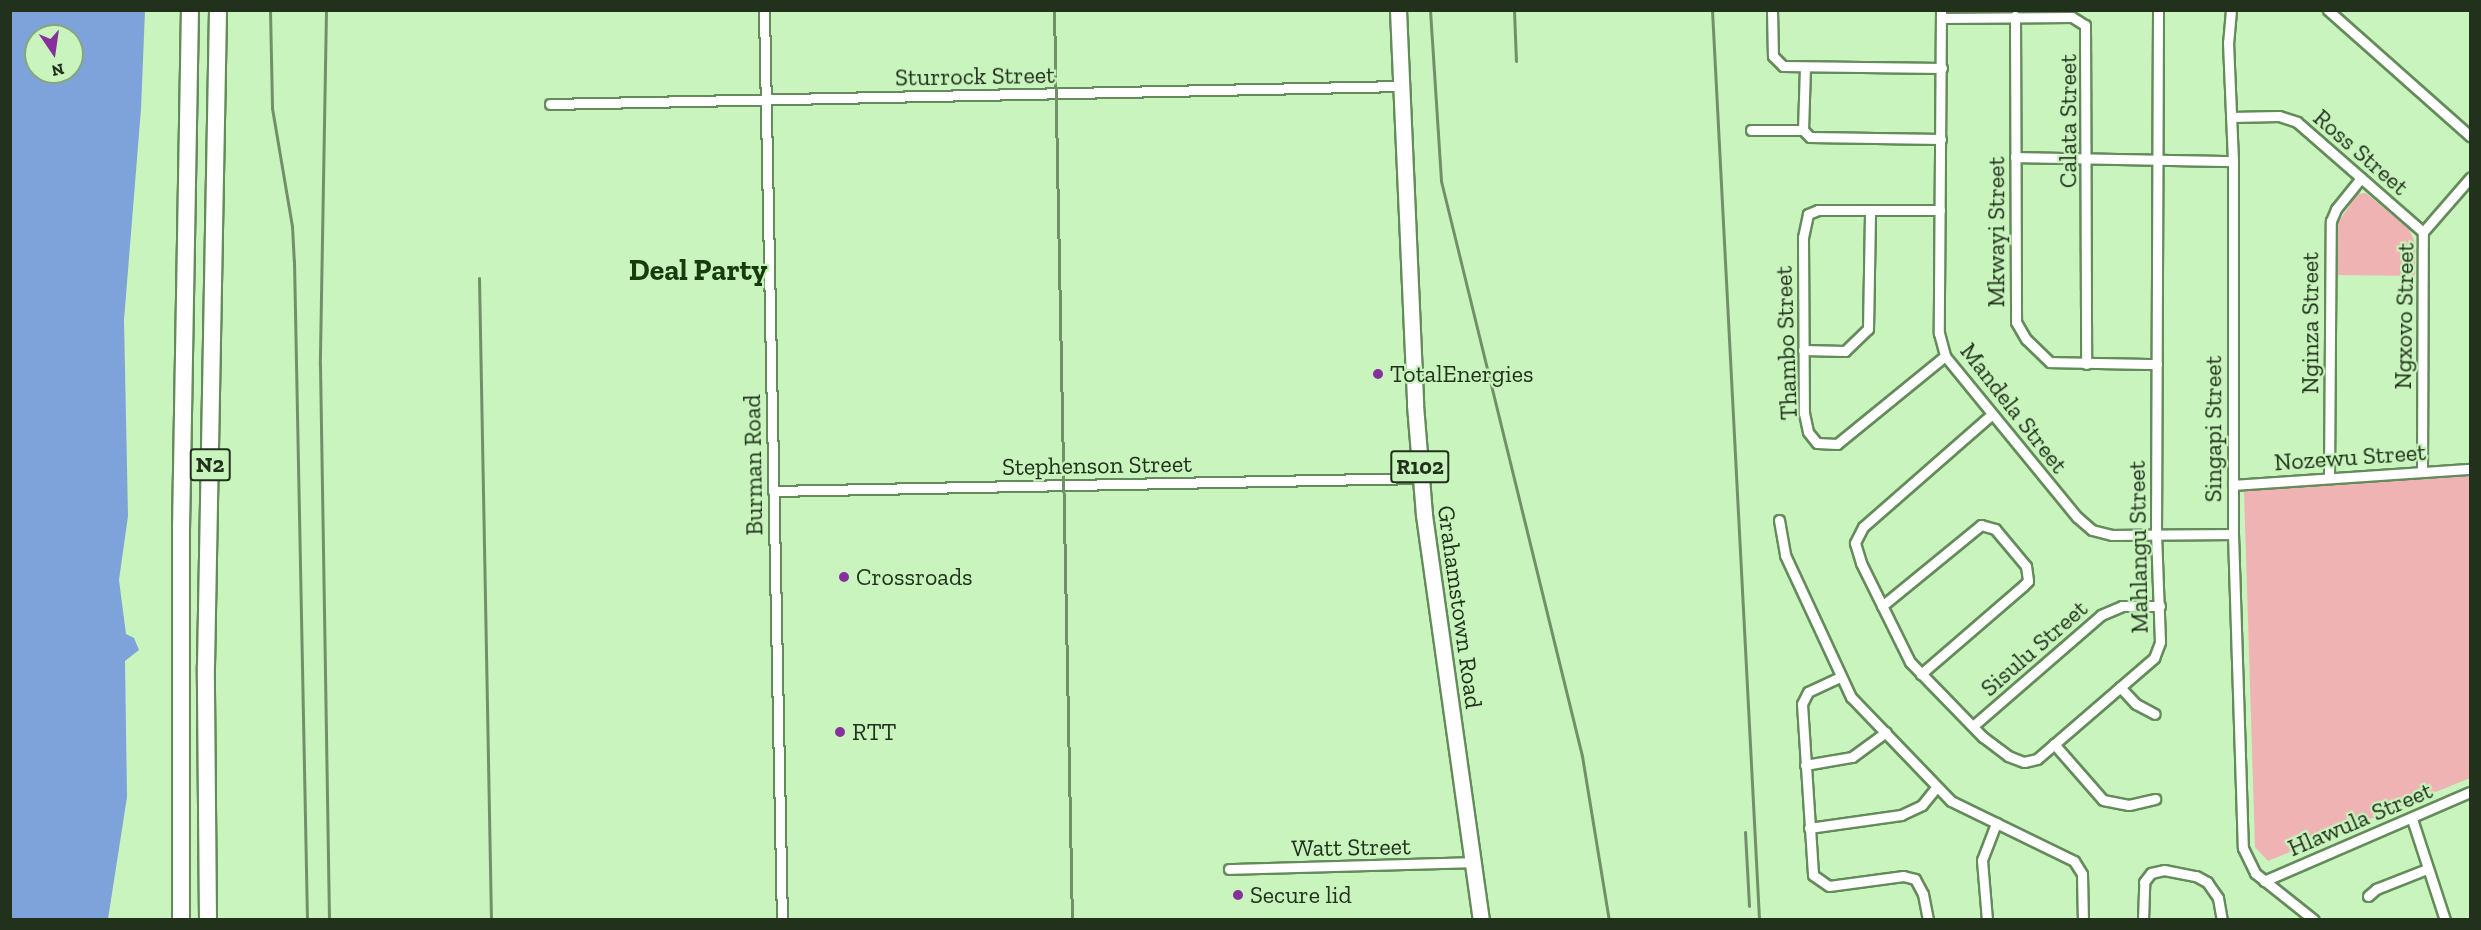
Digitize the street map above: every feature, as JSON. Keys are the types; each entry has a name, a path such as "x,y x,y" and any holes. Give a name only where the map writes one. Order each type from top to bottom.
{"highway":[{"name":"N2","path":"181,920 180,541 190,10"},
{"name":"N2","path":"208,920 206,666 218,10"}],"main road":[{"name":"Grahamstown Road","path":"1398,10 1421,478 1481,920"}],"street":[{"name":"Burman Road","path":"764,10 782,920"},
{"path":"1772,10 1776,62 1783,66 1941,68"},
{"name":"Mahlangu Street","path":"1991,415 1860,532 1856,549 1900,645 1921,674 1973,726 2018,761 2037,759 2120,687 2158,650 2160,606 2156,534 2158,10"},
{"name":"Singapi Street","path":"2231,10 2228,42 2233,161 2233,534 2243,848 2251,868 2264,881"},
{"path":"2328,10 2470,136"},
{"name":"Calata Street","path":"1941,14 2072,17 2085,25 2088,159 2086,364"},
{"name":"Mandela Street","path":"1941,14 1939,333 1945,356 1991,415 2086,526 2112,535 2233,534"},
{"name":"Mkwayi Street","path":"2015,16 2016,322 2026,339 2050,362 2157,364"},
{"path":"1803,130 1805,67"},
{"name":"Sturrock Street","path":"550,104 1401,86"},
{"name":"Ross Street","path":"2231,117 2279,116 2297,122 2423,232"},
{"path":"1751,130 1803,130 1810,137 1941,139"},
{"path":"2015,157 2233,161"},
{"name":"Nginza Street","path":"2329,477 2331,221 2336,209 2361,178"},
{"name":"Ngxovo Street","path":"2422,472 2423,232 2470,178"},
{"name":"Thambo Street","path":"1940,210 1818,210 1808,214 1804,221 1803,350 1804,413 1808,432 1824,445 1837,444 1945,356"},
{"path":"1803,350 1845,351 1868,329 1870,210"},
{"name":"Nozewu Street","path":"2233,485 2470,469"},
{"name":"Stephenson Street","path":"773,491 1421,478"},
{"path":"1779,520 1785,555 1851,697 1886,732 1936,789 1996,823 2079,865 2083,920"},
{"path":"1882,606 1981,525 1995,530 2026,566 2028,576 2023,586 1921,674"},
{"name":"Sisulu Street","path":"1973,726 2101,615 2122,606 2160,606"},
{"path":"1840,677 1814,688 1804,698 1801,715 1809,828 1809,864 1816,880 1842,886 1903,876 1915,879 1923,894 1928,920"},
{"path":"2120,687 2136,704 2155,714"},
{"path":"1805,765 1852,757 1886,732"},
{"path":"2054,744 2103,800 2129,805 2155,799"},
{"path":"1809,828 1901,815 1922,805 1936,789"},
{"name":"Hlawula Street","path":"2264,881 2470,792"},
{"path":"2412,819 2445,920"},
{"path":"1987,920 1982,860 1996,823"},
{"name":"Watt Street","path":"1229,869 1473,862"},
{"path":"2368,896 2376,889 2427,869"},
{"path":"2143,920 2144,882 2151,873 2164,870 2196,876 2207,882 2218,898 2222,920"},
{"path":"2264,881 2314,920"}],"shaded area":[{"path":"2366,193 2409,229 2415,243 2415,276 2337,275 2338,223 2357,194"},
{"path":"2470,474 2470,778 2268,861 2255,847 2244,491"}],"water":[{"path":"10,11 145,11 141,109 124,320 128,516 119,580 126,634 134,638 139,650 125,661 127,797 108,919 11,919"}],"railway":[{"path":"270,10 272,108 292,226 294,261 307,920"},
{"path":"326,10 320,365 329,920"},
{"path":"1054,10 1072,920"},
{"path":"1430,10 1441,181 1582,756 1609,920"},
{"path":"1514,10 1516,61"},
{"path":"1712,10 1759,920"},
{"path":"479,278 491,920"},
{"path":"1745,832 1749,906"}],"place":[{"name":"TotalEnergies","path":"1378,374"},
{"name":"Crossroads","path":"844,577"},
{"name":"RTT","path":"840,732"},
{"name":"Secure lid","path":"1238,895"}],"district":[{"name":"Deal Party","path":"698,270"}]}
